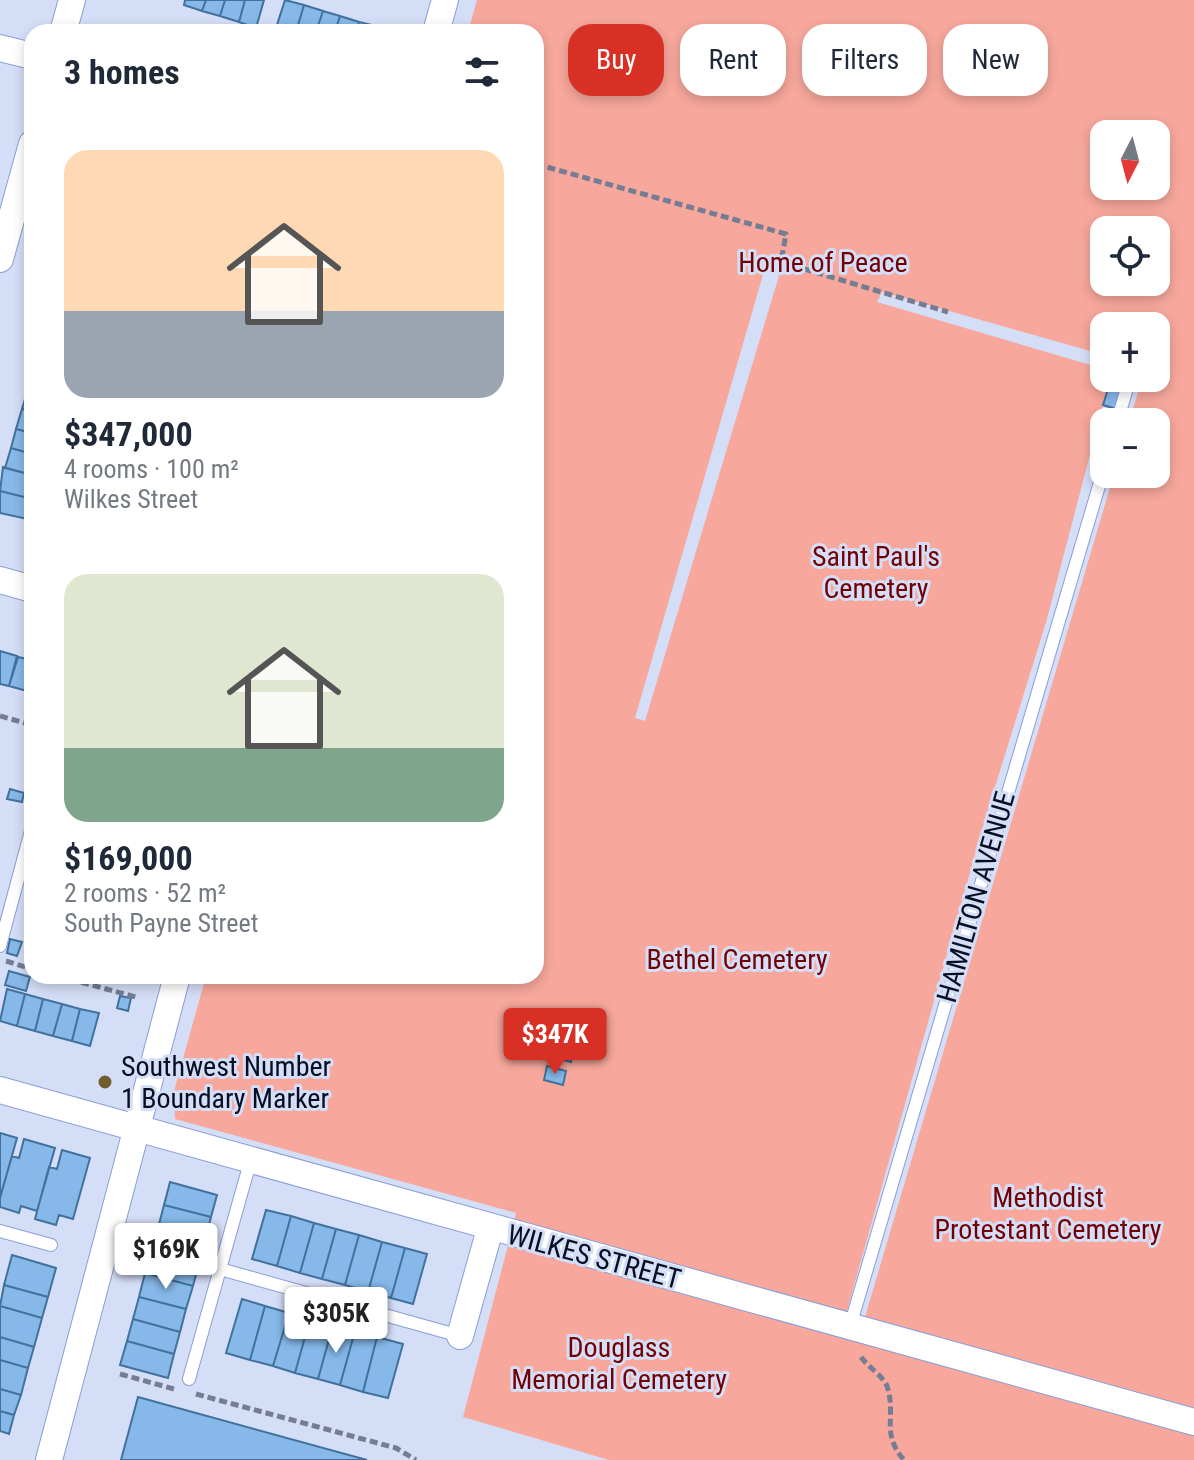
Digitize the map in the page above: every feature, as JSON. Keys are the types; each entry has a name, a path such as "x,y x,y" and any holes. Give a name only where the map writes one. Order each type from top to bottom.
{"street":[{"path":"65,24 72,0"},
{"path":"438,24 445,0"},
{"path":"0,48 24,54"},
{"path":"0,259 24,173"},
{"path":"0,580 24,587"},
{"path":"49,1460 175,984"},
{"name":"WILKES STREET","path":"0,1090 138,1126 490,1229 1192,1422"},
{"path":"460,1336 490,1229"}],"lane":[{"name":"HAMILTON AVENUE","path":"858,1328 1099,488"},
{"path":"0,946 24,857"},
{"path":"189,1379 251,1159"},
{"path":"0,1231 51,1245"},
{"path":"220,1269 460,1336"}],"path":[{"path":"544,166 786,234 781,262 948,312"},
{"path":"0,716 24,723"},
{"path":"0,959 24,966"},
{"path":"88,984 136,997"},
{"path":"858,1328 860,1355 868,1367 886,1382 892,1414 889,1436 904,1460"},
{"path":"120,1374 396,1448 416,1460"}],"green space":[{"path":"477,0 1194,0 1194,1460 609,1460 463,1417 511,1234 1190,1421 1193,1409 865,1317 1110,488 1170,488 1170,408 1133,408 1138,392 1170,392 1170,312 1090,312 1090,351 882,292 877,302 1090,365 1090,392 1106,392 1102,408 1090,408 1090,455 1047,619 986,816 846,1314 514,1222 516,1213 175,1119 174,1091 204,984 544,984 544,24 470,24","holes":["766,264 781,269 645,721 635,718"]}],"building":[{"path":"185,0 206,0 202,11 184,5"},
{"path":"206,0 225,0 220,16 202,11"},
{"path":"225,0 245,0 239,22 220,16"},
{"path":"245,0 264,0 257,24 239,22"},
{"path":"285,0 304,5 298,24 277,24"},
{"path":"304,5 323,11 319,24 298,24"},
{"path":"323,11 340,16 338,24 319,24"},
{"path":"340,16 359,22 358,24 338,24"},
{"path":"1107,392 1121,392 1116,408 1103,405"},
{"path":"22,409 24,409 24,431 16,429"},
{"path":"16,429 24,431 24,452 11,448"},
{"path":"11,448 24,452 24,473 5,468"},
{"path":"3,467 24,473 24,497 0,491"},
{"path":"0,491 24,497 24,518 0,513"},
{"path":"0,651 17,656 9,686 0,684"},
{"path":"18,657 24,658 24,690 9,686"},
{"path":"10,789 24,793 22,802 7,799"},
{"path":"10,939 22,942 17,956 7,953"},
{"path":"9,971 24,975 24,984 28,984 26,991 5,985"},
{"path":"7,989 25,994 17,1026 0,1021"},
{"path":"25,994 43,999 35,1031 17,1026"},
{"path":"120,996 131,998 128,1011 117,1008"},
{"path":"43,999 62,1004 53,1036 35,1031"},
{"path":"62,1004 80,1009 72,1041 53,1036"},
{"path":"80,1009 99,1013 90,1046 72,1041"},
{"path":"566,1027 579,1031 571,1062 557,1058"},
{"path":"547,1066 566,1071 563,1085 544,1080"},
{"path":"0,1133 17,1138 0,1198"},
{"path":"24,1139 55,1148 37,1211 21,1206 19,1213 0,1207 0,1198 12,1156 19,1158"},
{"path":"62,1150 90,1158 73,1219 59,1215 56,1225 35,1219 49,1167 57,1169"},
{"path":"170,1182 217,1195 211,1217 164,1205"},
{"path":"164,1205 211,1217 205,1241 158,1228"},
{"path":"266,1210 291,1216 277,1266 252,1259"},
{"path":"291,1216 314,1223 300,1273 277,1266"},
{"path":"314,1223 336,1229 322,1279 300,1273"},
{"path":"158,1228 205,1241 199,1263 152,1250"},
{"path":"336,1229 359,1235 345,1285 322,1279"},
{"path":"359,1235 382,1242 368,1292 345,1285"},
{"path":"382,1242 405,1248 391,1298 368,1292"},
{"path":"405,1248 427,1254 413,1304 391,1298"},
{"path":"152,1250 199,1263 193,1286 145,1273"},
{"path":"12,1255 56,1268 48,1297 4,1285"},
{"path":"145,1273 193,1286 186,1309 139,1297"},
{"path":"4,1285 48,1297 42,1318 0,1306"},
{"path":"139,1297 186,1309 180,1332 133,1319"},
{"path":"242,1299 265,1306 250,1360 226,1353"},
{"path":"0,1306 42,1318 34,1347 0,1337"},
{"path":"265,1306 289,1313 273,1366 250,1360"},
{"path":"289,1313 310,1319 295,1373 273,1366"},
{"path":"133,1319 180,1332 174,1354 127,1341"},
{"path":"310,1319 333,1325 318,1379 295,1373"},
{"path":"333,1325 355,1331 340,1385 318,1379"},
{"path":"355,1331 377,1337 363,1392 340,1385"},
{"path":"0,1337 34,1347 28,1368 0,1360"},
{"path":"377,1337 403,1344 388,1398 363,1392"},
{"path":"127,1341 174,1354 168,1378 120,1365"},
{"path":"0,1360 28,1368 21,1395 0,1389"},
{"path":"0,1389 21,1395 14,1415 0,1411"},
{"path":"138,1397 367,1460 121,1460"},
{"path":"0,1411 14,1415 9,1434 0,1431"}],"place":[{"name":"Southwest Number 1 Boundary Marker","path":"105,1082"}],"park label":[{"name":"Home of Peace","path":"823,262"},
{"name":"Saint Paul's Cemetery","path":"876,572"},
{"name":"Bethel Cemetery","path":"737,959"},
{"name":"Methodist Protestant Cemetery","path":"1048,1213"},
{"name":"Douglass Memorial Cemetery","path":"619,1363"}]}
